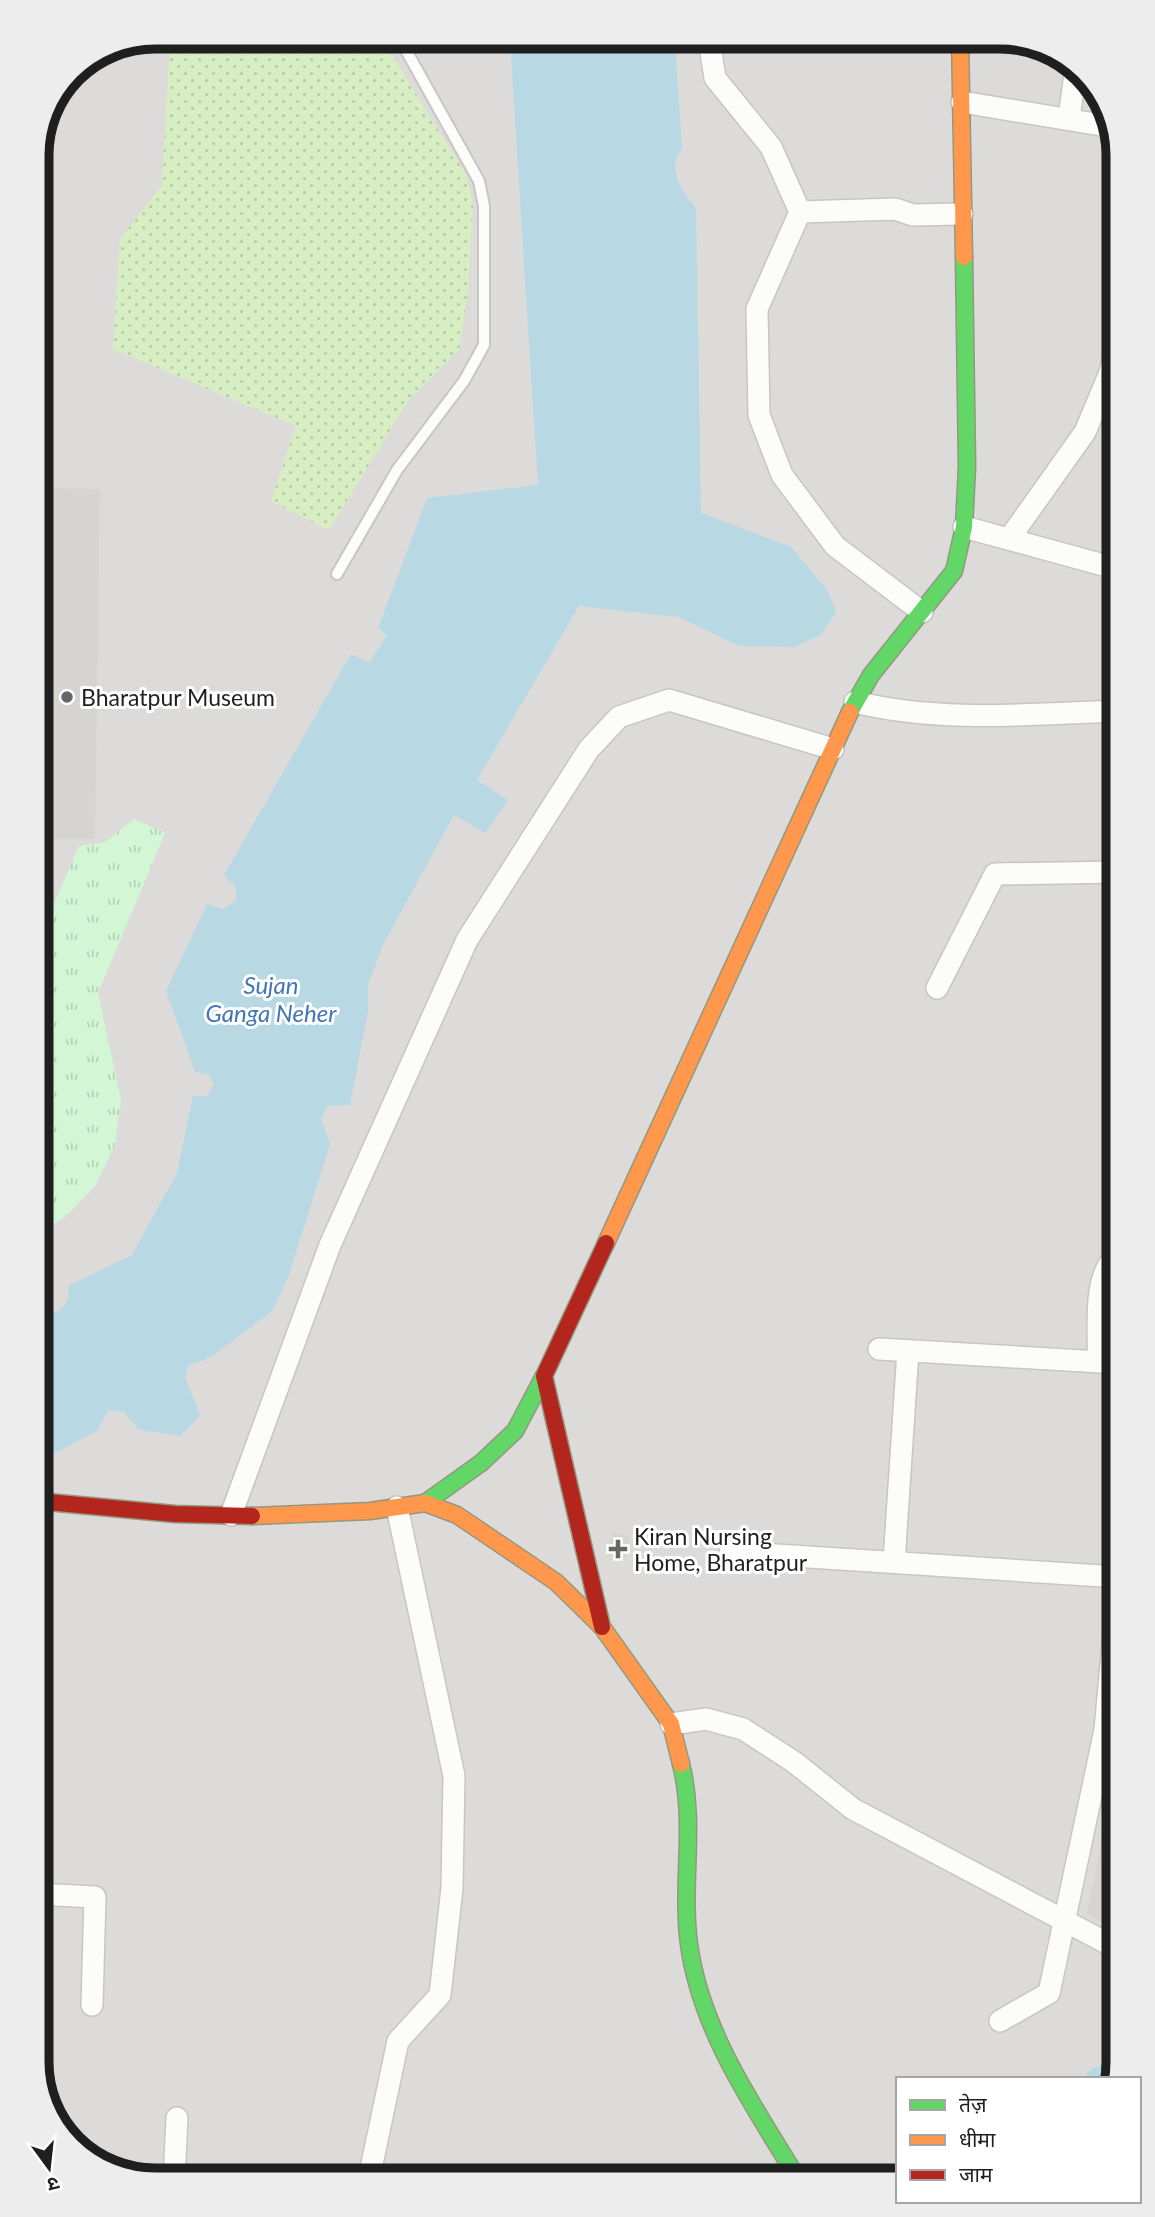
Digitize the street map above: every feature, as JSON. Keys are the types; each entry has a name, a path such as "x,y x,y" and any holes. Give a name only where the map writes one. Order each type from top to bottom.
{"street":[{"path":"710,49 715,78 771,147 800,212 757,309 759,415 782,475 835,546 922,612"},
{"path":"49,1502 175,1514 275,1516 425,1503 481,1463 515,1432 544,1376 855,702 871,675 954,571 964,527 967,467 960,49"},
{"path":"1069,118 1074,79"},
{"path":"962,102 1101,125"},
{"path":"800,212 895,209 913,215 962,214"},
{"path":"1009,539 1085,432 1106,382"},
{"path":"964,527 1106,566"},
{"path":"231,1515 330,1245 467,940 589,749 619,717 670,700 833,750"},
{"path":"855,702 890,710 992,715 1106,710"},
{"path":"937,988 995,874 1106,872"},
{"path":"1106,1267 1102,1276 1106,1333"},
{"path":"879,1349 1106,1362"},
{"path":"894,1562 908,1351"},
{"path":"544,1376 602,1627"},
{"path":"425,1503 457,1515 556,1582 602,1627 671,1724 684,1776 688,1826 686,1905 689,1945 698,1987 721,2044 751,2103 791,2168"},
{"path":"371,2168 398,2042 440,1995 452,1888 454,1776 397,1507"},
{"path":"730,1552 1106,1576"},
{"path":"671,1724 706,1719 743,1729 794,1762 853,1809 1106,1943"},
{"path":"1000,2021 1049,1993 1066,1922 1106,1719"},
{"path":"49,1895 95,1897 92,2005"},
{"path":"175,2168 177,2118"}],"lane":[{"path":"337,574 397,470 464,381 484,345 484,206 479,181 405,49"}],"shaded area":[{"path":"155,49 1007,49 1028,53 1053,63 1075,80 1092,102 1104,134 1106,155 1105,2077 896,2077 896,2168 148,2168 134,2166 102,2154 84,2141 84,2133 76,2133 63,2115 51,2083 49,2062 49,148 60,108 71,90 96,67 114,57"}],"green space":[{"path":"170,49 388,49 467,176 473,205 468,293 459,350 408,401 329,530 271,501 296,426 113,349 120,239 162,185"},
{"path":"134,819 165,833 98,993 121,1100 115,1144 96,1185 65,1217 49,1227 49,915 79,846 105,842"}],"water":[{"name":"Sujan Ganga Neher","path":"510,49 676,49 682,148 677,156 675,172 685,194 696,208 701,513 791,547 828,591 836,612 822,634 794,647 739,646 679,617 579,606 477,780 508,800 485,833 454,815 383,945 368,985 368,1012 350,1105 328,1106 321,1119 330,1144 289,1275 272,1311 213,1356 188,1366 185,1377 200,1415 181,1436 139,1430 124,1412 109,1410 97,1431 49,1454 49,1313 56,1312 65,1305 68,1286 132,1255 177,1173 193,1095 206,1097 214,1086 209,1075 195,1072 166,991 207,904 223,909 236,901 236,887 224,875 351,654 369,663 387,635 378,628 427,498 538,485"}],"building":[{"name":"Bharatpur Museum","path":"49,488 100,489 95,839 49,839"},
{"path":"613,1533 630,1537 625,1559 608,1555"},
{"path":"1106,1820 1106,1923 1087,1913"}],"waterway":[{"path":"1100,2077 1105,2074"}],"traffic: fast":[{"path":"850,712 871,675 954,571 964,527 967,467 964,257"},
{"path":"425,1503 481,1463 515,1431 544,1376"},
{"path":"681,1764 688,1831 687,1921 695,1975 704,2006 730,2064 791,2168"}],"traffic: slow":[{"path":"960,49 964,257"},
{"path":"606,1243 850,712"},
{"path":"252,1516 370,1511 425,1503 457,1515 556,1582 602,1627 671,1724 681,1764"}],"traffic: jam":[{"path":"602,1627 544,1376 606,1243"},
{"path":"49,1502 175,1514 252,1516"}],"place":[{"name":"Bharatpur Museum","path":"67,697"},
{"name":"Kiran Nursing Home, Bharatpur","path":"618,1549"}]}
